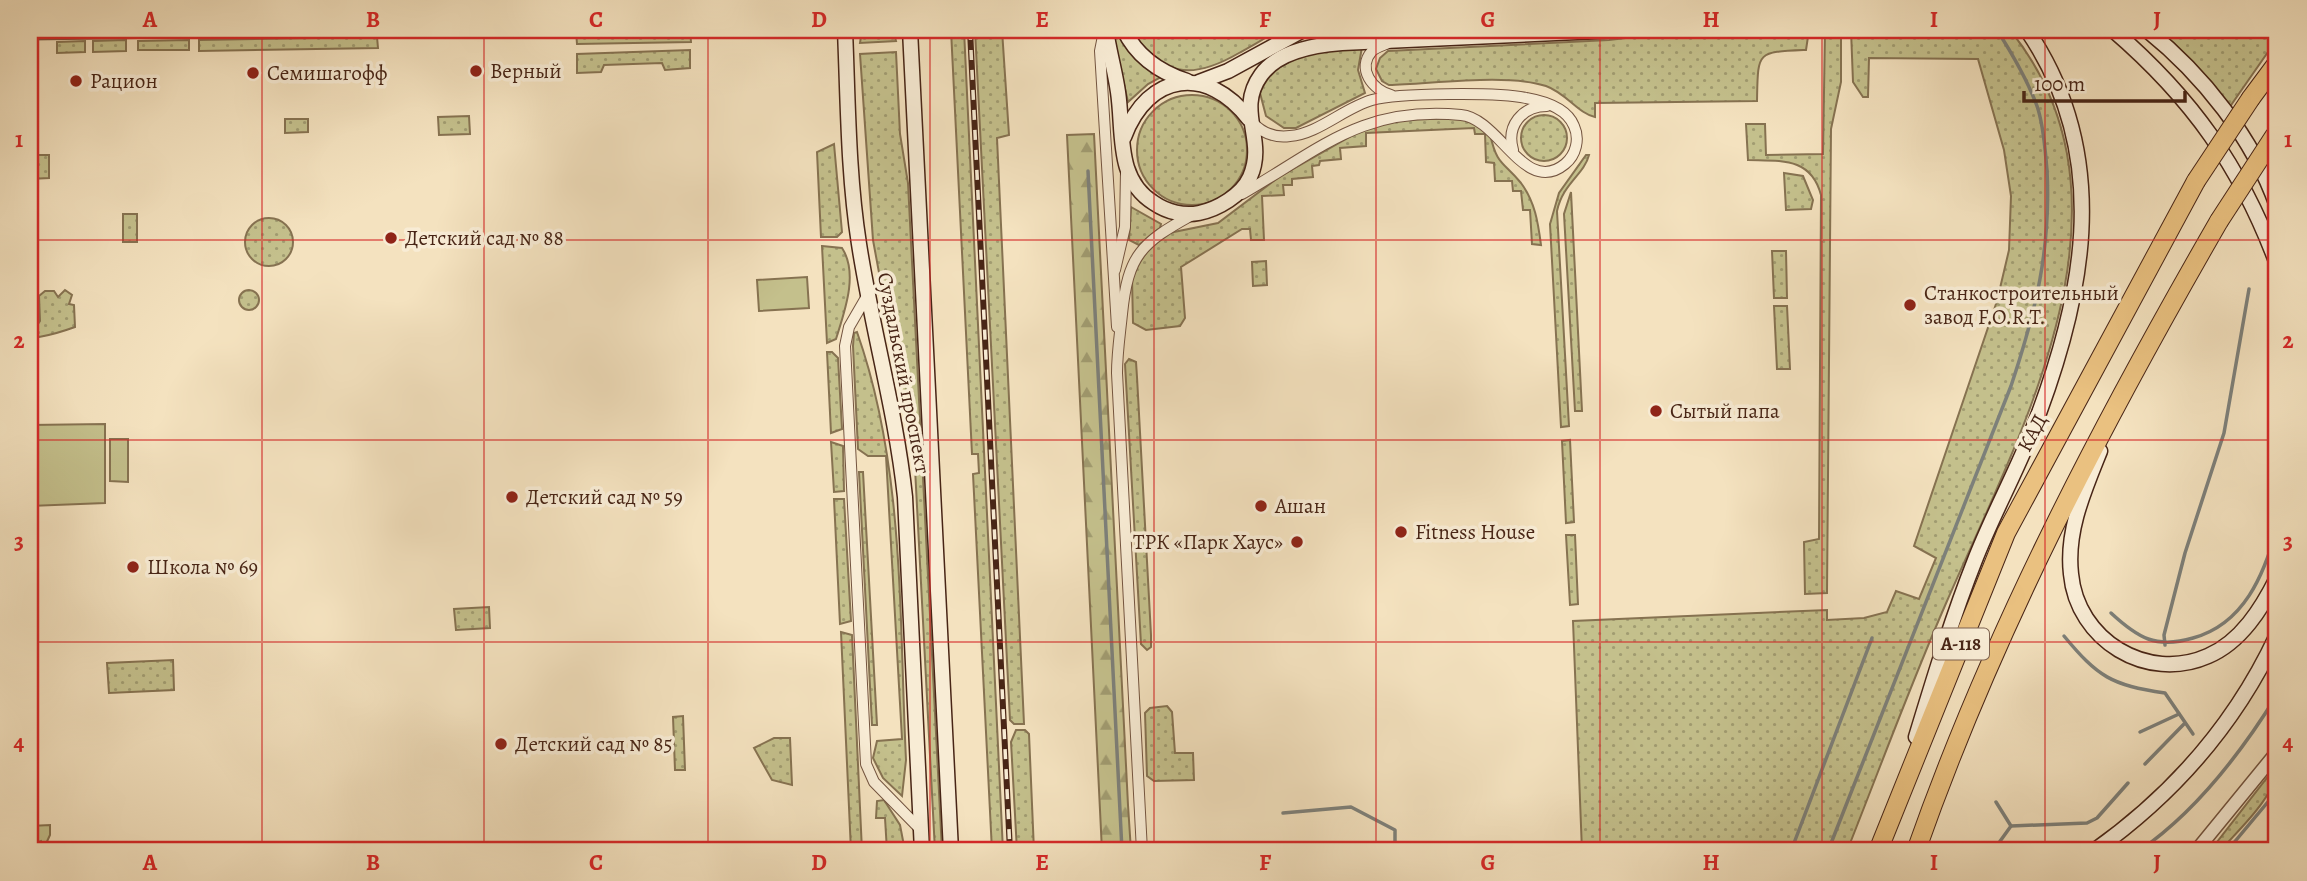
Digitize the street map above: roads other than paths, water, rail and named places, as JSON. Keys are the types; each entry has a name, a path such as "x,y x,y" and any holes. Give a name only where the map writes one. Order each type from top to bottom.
{"highway":[{"name":"КАД","path":"1878,851 2006,533 2196,181 2277,63"},
{"name":"А-118","path":"1916,851 1952,749 2033,565 2133,371 2220,221 2276,134"}],"main road":[{"name":"Суздальский проспект","path":"845,30 852,176 867,296 899,440 905,497 922,851"},
{"name":"Суздальский проспект","path":"910,30 951,851"},
{"path":"1105,30 1118,93 1126,170 1146,199 1169,211 1195,214 1221,205 1248,180 1256,161 1256,140 1248,106 1252,90 1271,65 1303,48 1319,44 1620,30"},
{"path":"1124,30 1143,58 1157,68 1225,93 1251,122"},
{"path":"1122,142 1139,107 1171,86 1228,71 1304,30"},
{"path":"1896,804 1975,560 2052,380 2065,336 2079,262 2082,185 2074,128 2056,79 2027,30"},
{"path":"2113,30 2170,83 2213,136 2246,188 2277,264"},
{"path":"2147,30 2210,92 2245,140 2269,181 2277,206"},
{"path":"2133,371 2083,494 2073,529 2071,577 2076,600 2088,622 2102,639 2123,654 2146,663 2179,665 2209,656 2236,638 2262,606 2277,578"},
{"path":"2094,851 2166,794 2196,760 2244,696 2277,635"}],"street":[{"path":"30,33 244,30"},
{"path":"1105,30 1100,51 1112,277 1119,341"},
{"path":"1391,41 1372,51 1366,66 1368,81 1380,92 1391,96"},
{"path":"1221,205 1339,136 1377,119 1396,115 1466,115 1481,122 1513,150 1524,166 1536,171 1549,172 1567,163 1576,146 1576,133 1568,116 1557,108 1522,97 1391,96 1350,108 1292,136 1274,136 1258,130 1251,122"},
{"path":"1513,150 1511,131 1521,114 1538,106 1557,108"},
{"path":"1112,277 1125,227 1126,170"},
{"path":"1142,851 1117,373 1119,341 1125,285 1130,267 1153,238 1195,214"},
{"path":"867,296 849,327 845,346 866,764 874,782 921,830"},
{"path":"2196,851 2277,751"}],"waterway":[{"path":"1828,851 2011,386 2028,332 2040,279 2048,199 2043,130 2029,86 1997,30"},
{"path":"1088,171 1122,851"},
{"path":"2165,645 2164,635 2185,553 2224,433 2249,289"},
{"path":"2111,613 2139,635 2158,642 2180,641 2211,631 2226,622 2249,595 2266,563 2277,528"},
{"path":"2064,636 2087,661 2107,677 2131,686 2165,693 2193,734"},
{"path":"1791,851 1872,638"},
{"path":"2139,851 2180,818 2216,780 2233,760 2277,695"},
{"path":"2140,732 2179,714"},
{"path":"2145,764 2184,724"},
{"path":"1996,802 2011,826 2087,823 2097,818 2128,783"},
{"path":"2227,851 2277,791"},
{"path":"1283,813 1351,807 1395,830 1395,851"},
{"path":"1993,851 2011,826"}],"railway":[{"path":"970,30 1010,851"}],"place":[{"name":"Верный","path":"476,71"},
{"name":"Семишагофф","path":"253,73"},
{"name":"Рацион","path":"76,81"},
{"name":"Детский сад № 88","path":"391,238"},
{"name":"Станкостроительный завод F.O.R.T.","path":"1910,305"},
{"name":"Сытый папа","path":"1656,411"},
{"name":"Детский сад № 59","path":"512,497"},
{"name":"Ашан","path":"1261,506"},
{"name":"Fitness House","path":"1401,532"},
{"name":"ТРК «Парк Хаус»","path":"1297,542"},
{"name":"Школа № 69","path":"133,567"},
{"name":"Детский сад № 85","path":"501,744"}]}
